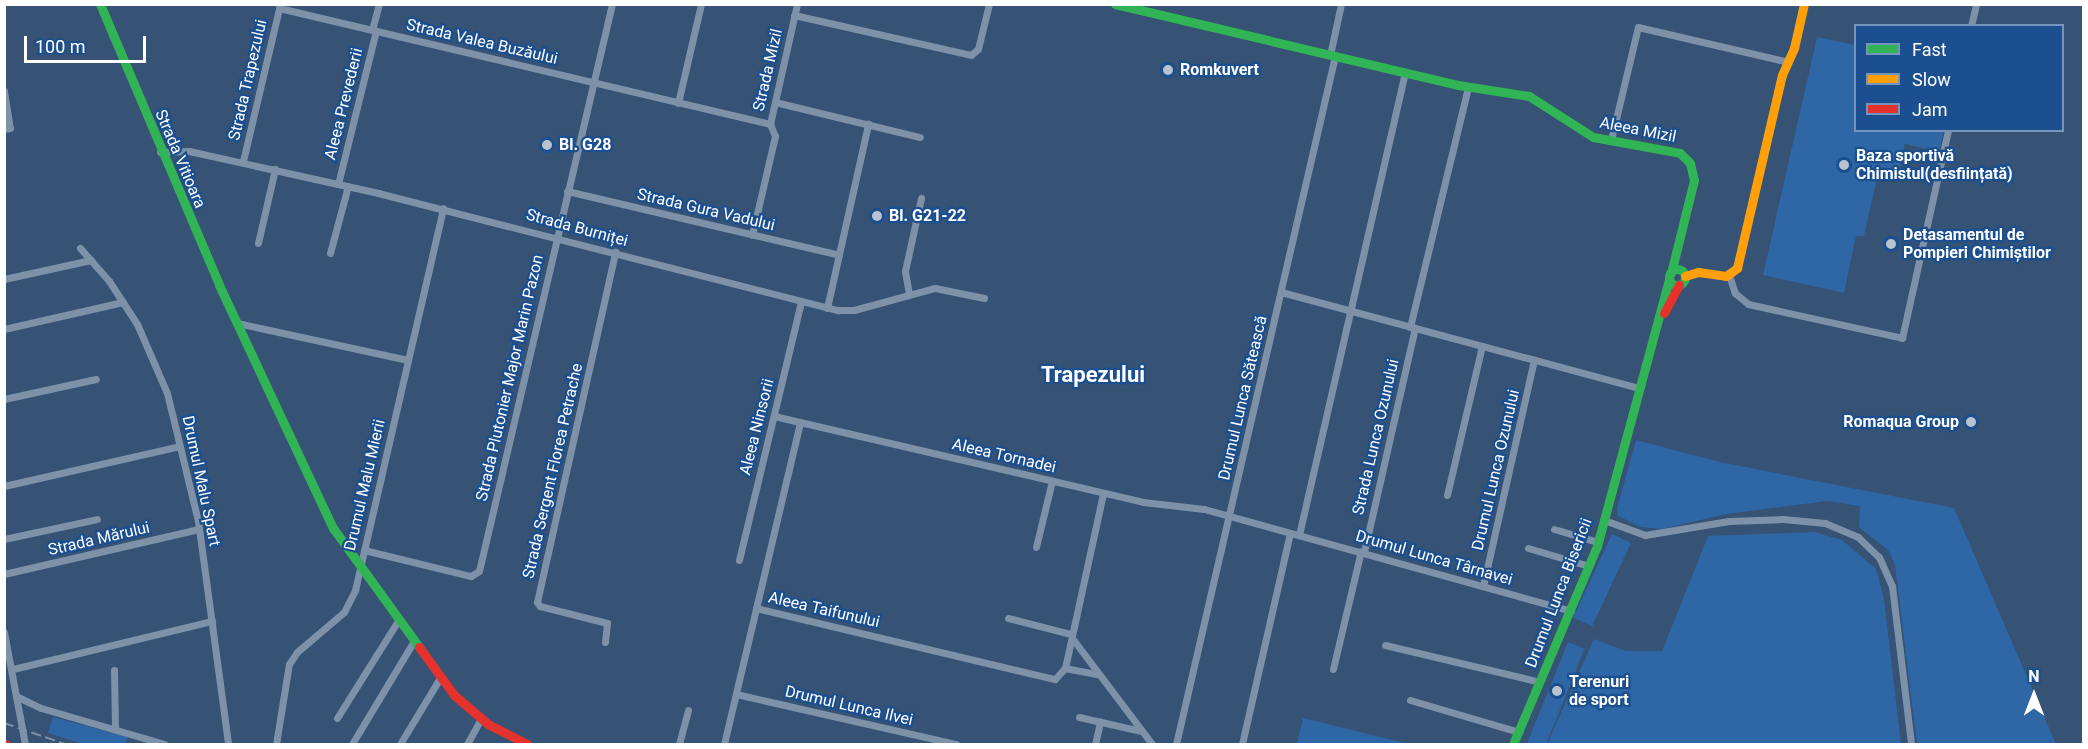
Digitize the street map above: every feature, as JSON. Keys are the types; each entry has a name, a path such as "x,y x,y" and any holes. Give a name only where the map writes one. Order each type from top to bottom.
{"street":[{"name":"Strada Vitioara","path":"100,4 160,152 329,519 440,678 481,719 524,744"},
{"name":"Aleea Prevederii","path":"338,184 379,4"},
{"name":"Strada Plutonier Major Marin Pazon","path":"364,550 471,576 479,572 612,4"},
{"path":"678,103 701,4"},
{"name":"Strada Mizil","path":"752,235 775,136 770,124 797,4"},
{"name":"Strada Mizil","path":"794,15 971,55 978,49 989,4"},
{"name":"Aleea Mizil","path":"1115,4 1405,73 1534,98 1581,132 1611,140 1673,150 1686,158 1693,169 1692,192 1670,276"},
{"name":"Drumul Lunca Sătească","path":"1176,744 1281,292 1333,56 1341,4"},
{"path":"1729,275 1739,261 1804,4"},
{"path":"1971,24 1976,4"},
{"name":"Strada Valea Buzăului","path":"280,6 374,31 770,124"},
{"name":"Strada Trapezului","path":"243,161 280,6"},
{"path":"1611,140 1638,27 1788,62"},
{"path":"1299,536 1405,73"},
{"name":"Strada Lunca Ozunului","path":"1333,669 1363,551 1468,87"},
{"path":"4,91 7,128"},
{"path":"775,102 920,137"},
{"path":"827,308 868,124"},
{"path":"1729,275 1735,293 1748,304 1902,338 1948,132"},
{"name":"Strada Burniței","path":"160,152 189,151 243,161 443,208 827,308 854,310 909,294 940,288 984,298"},
{"path":"258,243 275,169"},
{"path":"330,253 348,186"},
{"name":"Strada Gura Vadului","path":"567,192 838,255"},
{"path":"909,294 905,271 921,198"},
{"name":"Drumul Malu Mierii","path":"276,744 289,664 297,652 344,612 352,598 443,208"},
{"name":"Drumul Malu Spart","path":"80,248 123,302 159,371 180,446 199,529 228,744"},
{"name":"Strada Sergent Florea Petrache","path":"605,642 607,622 540,606 537,602 615,252"},
{"path":"4,279 91,260"},
{"path":"1281,292 1639,388 1670,276 1679,270 1685,276"},
{"path":"1657,322 1685,276 1698,272 1729,275"},
{"path":"1670,276 1679,285"},
{"name":"Aleea Ninsorii","path":"739,560 801,301"},
{"path":"4,329 123,302"},
{"path":"237,323 408,360"},
{"path":"1447,495 1482,346"},
{"name":"Drumul Lunca Ozunului","path":"1483,586 1534,360"},
{"path":"4,399 96,379"},
{"name":"Drumul Lunca Bisericii","path":"1513,744 1571,612 1598,542 1639,388"},
{"name":"Aleea Tornadei","path":"774,416 1103,494 1230,516"},
{"name":"Aleea Taifunului","path":"800,423 756,608 1055,679 1065,668 1096,674"},
{"path":"4,486 180,446"},
{"path":"1036,547 1052,481"},
{"path":"1065,668 1103,494"},
{"name":"Drumul Lunca Târnavei","path":"1230,516 1363,551 1571,612"},
{"path":"4,539 97,519"},
{"path":"1604,520 1645,536 1730,521 1783,519 1825,523 1858,537 1879,557 1892,586 1911,744"},
{"name":"Strada Mărului","path":"4,574 199,529"},
{"path":"1554,529 1598,542"},
{"path":"1242,744 1290,533"},
{"path":"1528,548 1589,566"},
{"path":"724,744 756,608"},
{"path":"1008,618 1072,636 1096,674 1152,744"},
{"path":"337,718 399,619"},
{"path":"13,669 212,621"},
{"path":"4,632 13,669 25,744"},
{"path":"352,744 414,641"},
{"name":"Drumul Lunca Bisericii","path":"1385,645 1540,682"},
{"path":"114,670 115,727"},
{"path":"400,744 440,678"},
{"name":"Drumul Lunca Ilvei","path":"736,694 956,744"},
{"path":"18,697 41,708 115,727 164,744"},
{"path":"1410,700 1519,732"},
{"path":"679,744 688,710"},
{"path":"1079,717 1141,731"},
{"path":"467,744 481,719"},
{"path":"1095,744 1100,722"}],"shaded area":[{"name":"Baza sportivă Chimistul(desființată)","path":"1817,37 1854,45 1854,132 1944,132 1939,152 1905,144 1896,181 1877,178 1864,236 1856,236 1844,293 1763,275"},
{"path":"1636,440 1720,462 1954,508 2056,744 1917,744 1895,565 1889,551 1859,527 1860,506 1827,501 1726,514 1663,529 1640,527 1618,516 1617,508"},
{"path":"1815,532 1842,540 1876,569 1884,599 1901,744 1547,744 1594,639 1626,651 1662,651 1708,536"},
{"path":"1612,534 1631,543 1592,626 1573,617"},
{"name":"Terenuri de sport","path":"1568,642 1585,649 1546,744 1527,744"},
{"path":"53,717 128,737 125,744 83,744 48,733"},
{"path":"1303,718 1409,744 1297,744"}],"railway":[{"path":"4,723 65,744"}],"traffic: fast":[{"path":"100,4 219,285 333,528 419,647"},
{"path":"1115,4 1458,85 1529,96 1593,137 1680,153 1690,163 1694,180 1671,273"},
{"path":"1677,269 1683,271 1685,277 1683,283 1677,285 1671,283 1669,277 1671,271 1677,269"},
{"path":"1513,744 1597,546 1669,279"}],"traffic: slow":[{"path":"1685,276 1698,272 1726,276 1737,268 1782,75 1794,48 1804,4"}],"traffic: jam":[{"path":"1664,313 1679,285"},
{"path":"419,647 454,695 488,724 527,744"}],"place":[{"name":"Romkuvert","path":"1168,70"},
{"name":"Bl. G28","path":"547,145"},
{"name":"Baza sportivă Chimistul(desființată)","path":"1844,165"},
{"name":"Bl. G21-22","path":"877,216"},
{"name":"Detasamentul de Pompieri Chimiștilor","path":"1891,244"},
{"name":"Romaqua Group","path":"1971,422"},
{"name":"Terenuri de sport","path":"1557,691"}],"district":[{"name":"Trapezului","path":"1093,375"}]}
